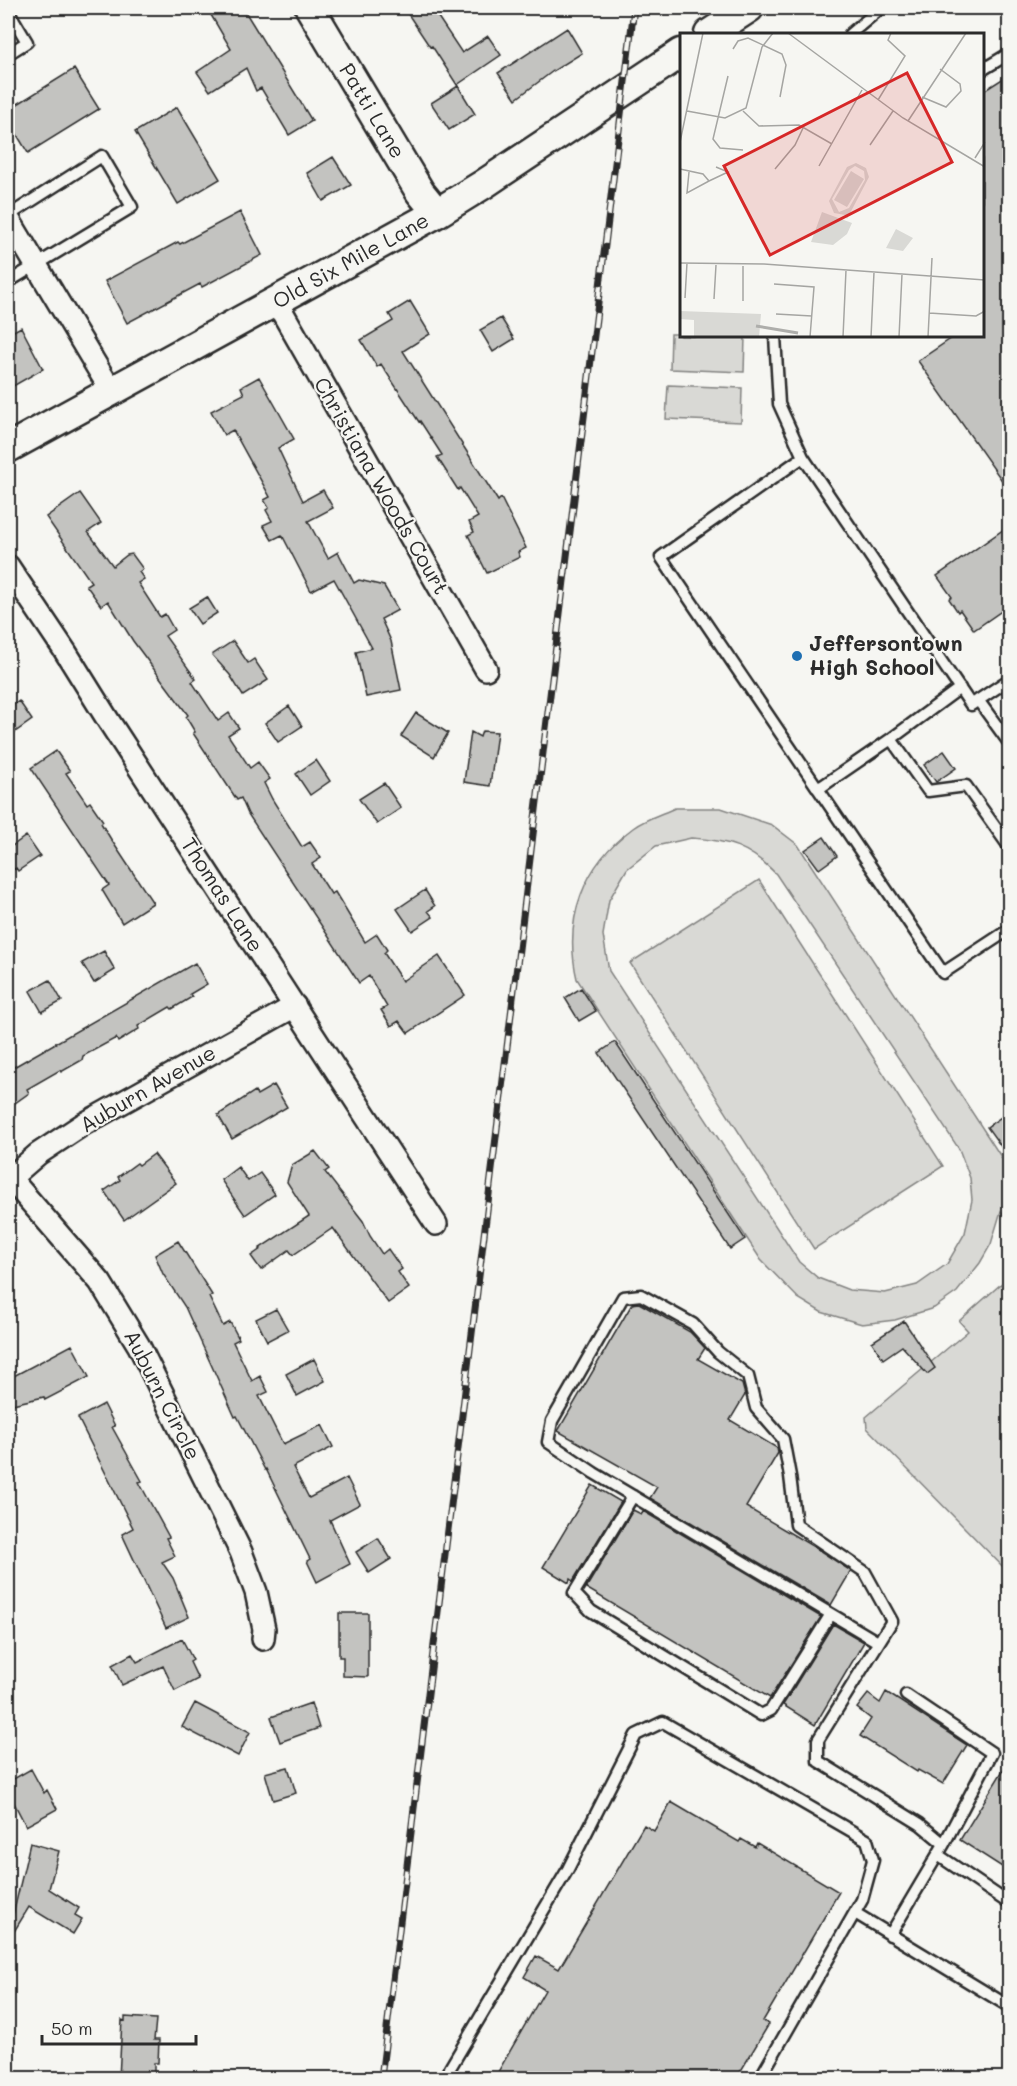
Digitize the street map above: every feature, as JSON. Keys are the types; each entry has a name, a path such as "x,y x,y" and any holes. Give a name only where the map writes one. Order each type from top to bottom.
{"street":[{"name":"Patti Lane","path":"310,8 420,192 437,213"},
{"path":"711,33 749,8"},
{"name":"Old Six Mile Lane","path":"8,448 277,303 437,213 680,54"},
{"path":"8,217 112,392"},
{"name":"Christiana Woods Court","path":"277,303 486,669"},
{"name":"Thomas Lane","path":"8,566 436,1224"},
{"name":"Auburn Avenue","path":"9,1179 38,1154 82,1125 295,1006"},
{"name":"Auburn Circle","path":"9,1179 100,1282 139,1346 241,1552 256,1592 264,1629 263,1639"}],"lane":[{"path":"851,33 881,8"},
{"path":"8,9 27,42 8,54"},
{"path":"984,69 1010,53"},
{"path":"8,217 102,156 132,207 8,282"},
{"path":"775,338 779,404 803,457 971,705 1010,679"},
{"path":"803,457 661,557 943,973 1010,929"},
{"path":"818,789 960,688"},
{"path":"978,700 1010,744"},
{"path":"891,739 928,791 966,786 1010,848"},
{"path":"878,1642 633,1496 548,1442 552,1421 623,1297 641,1295 693,1324 718,1352 748,1376 756,1408 783,1439 796,1525 865,1572 891,1620 878,1642 818,1740 818,1761 920,1824 944,1844"},
{"path":"633,1496 574,1593 591,1611 713,1687 760,1715 771,1710 831,1614"},
{"path":"890,1935 944,1844 992,1753 906,1695"},
{"path":"448,2079 450,2068 568,1869 636,1735 663,1722 867,1840 873,1860 862,1900 760,2079"},
{"path":"938,1854 1010,1904"},
{"path":"855,1913 1010,2007"}],"shaded area":[{"path":"671,334 680,334 680,338 745,338 744,372 670,369"},
{"path":"668,385 742,388 741,422 666,419"},
{"path":"675,808 721,808 772,825 798,845 1009,1169 1009,1223 1001,1211 991,1244 980,1263 957,1292 934,1308 895,1320 862,1324 821,1312 798,1298 761,1260 577,979 573,957 575,915 590,876 601,859 633,828","holes":["691,838 727,843 738,847 757,857 776,874 959,1149 970,1178 972,1200 965,1233 947,1264 917,1285 885,1293 849,1290 818,1278 799,1262 609,971 603,935 609,900 627,869 656,846"]},
{"path":"759,880 943,1166 814,1249 630,963"},
{"path":"1009,1277 1009,1573 867,1428 866,1417 968,1331 959,1321"}],"building":[{"path":"222,8 243,8 312,121 289,135 261,88 256,91 246,68 210,91 197,72 231,49 211,15"},
{"path":"404,8 432,8 462,53 488,36 501,55 457,85"},
{"path":"567,28 582,53 553,71 516,99 498,73"},
{"path":"74,69 99,109 28,153 8,120 8,110"},
{"path":"1010,74 1010,492 918,361 952,338 984,338 984,91"},
{"path":"458,86 475,114 449,130 431,103"},
{"path":"177,107 220,179 178,204 135,132"},
{"path":"333,157 351,185 323,201 307,173"},
{"path":"240,212 262,255 202,287 200,284 127,323 105,281"},
{"path":"410,301 430,334 403,351 498,501 501,498 526,548 518,552 520,557 487,573 468,535 474,532 469,522 478,517 437,457 442,455 420,421 381,364 377,367 361,340 393,321 389,314"},
{"path":"501,318 514,339 493,352 480,330"},
{"path":"21,327 43,369 8,389 8,334"},
{"path":"259,377 294,439 278,448 303,501 323,490 333,508 308,521 328,558 338,552 354,583 359,580 384,586 398,610 381,619 391,641 401,690 366,697 356,652 372,648 334,579 311,591 282,535 272,540 263,525 272,521 266,510 269,508 264,500 270,497 233,430 224,435 211,411 244,394 241,387"},
{"path":"80,493 101,523 88,532 113,566 127,555 132,554 143,569 139,572 144,579 138,583 160,617 165,614 174,630 165,636 196,679 192,682 218,721 229,713 239,728 228,735 250,768 258,762 270,779 264,783 272,799 302,847 310,842 321,858 312,864 331,894 335,892 365,942 377,934 387,950 384,953 402,981 439,956 465,995 408,1033 399,1021 391,1026 381,1010 387,1007 369,976 359,983 248,814 241,798 237,800 193,733 195,732 186,717 188,715 133,641 108,601 101,606 86,585 91,582 46,517"},
{"path":"1010,525 1010,605 974,630 949,599 952,597 937,576"},
{"path":"207,597 217,613 200,624 189,608"},
{"path":"233,641 248,663 254,659 268,680 243,696 230,675 212,655"},
{"path":"19,701 32,720 8,737 8,709"},
{"path":"289,706 302,726 278,742 265,723"},
{"path":"416,713 448,733 434,757 401,736"},
{"path":"482,731 497,732 490,786 464,782 471,732 480,737"},
{"path":"56,751 70,771 66,773 87,804 90,802 103,821 101,823 153,903 122,923 102,890 109,885 31,768"},
{"path":"944,751 956,768 936,782 924,765"},
{"path":"316,760 330,781 310,795 296,774"},
{"path":"384,783 401,808 377,824 359,799"},
{"path":"26,836 40,856 18,871 16,868 8,872 8,849"},
{"path":"824,837 837,856 819,869 805,850"},
{"path":"425,890 435,906 428,911 433,917 412,931 397,909"},
{"path":"104,951 115,970 94,983 82,963"},
{"path":"195,963 207,984 190,994 192,997 138,1026 139,1029 118,1042 116,1038 83,1056 82,1060 27,1089 29,1093 8,1108 8,1071"},
{"path":"50,980 62,1001 42,1012 30,991"},
{"path":"581,988 596,1011 579,1021 565,998"},
{"path":"615,1042 745,1239 730,1249 599,1053"},
{"path":"274,1085 287,1107 232,1139 218,1115 255,1091 257,1095"},
{"path":"1010,1111 1010,1159 987,1127"},
{"path":"315,1151 329,1169 325,1172 363,1221 382,1254 388,1249 402,1269 398,1272 409,1288 388,1303 333,1228 293,1255 289,1250 261,1270 251,1256 309,1216 287,1182 292,1165"},
{"path":"154,1154 176,1183 124,1220 104,1191 120,1180 118,1177"},
{"path":"238,1167 248,1181 260,1173 275,1194 245,1215 221,1180"},
{"path":"178,1241 212,1295 209,1297 223,1326 230,1322 239,1339 233,1342 252,1381 260,1376 268,1392 259,1396 283,1444 322,1425 333,1447 293,1467 309,1498 347,1478 360,1504 330,1520 350,1564 317,1582 307,1561 310,1559 266,1469 237,1416 235,1417 185,1307 163,1274 155,1255"},
{"path":"639,1303 690,1332 705,1348 698,1359 742,1384 745,1395 730,1420 777,1448 778,1453 746,1507 851,1571 831,1605 650,1498 657,1487 558,1431 632,1304"},
{"path":"276,1309 288,1330 267,1341 256,1319"},
{"path":"904,1321 935,1368 927,1374 902,1346 883,1359 872,1342"},
{"path":"72,1345 89,1377 45,1400 44,1397 8,1405 8,1379"},
{"path":"314,1359 325,1381 297,1396 286,1374"},
{"path":"104,1404 115,1426 112,1427 169,1537 166,1538 175,1556 162,1562 173,1578 189,1617 166,1628 122,1534 133,1528 78,1418"},
{"path":"592,1485 621,1502 573,1581 570,1579 569,1583 543,1567"},
{"path":"633,1510 641,1514 643,1511 821,1617 770,1698 586,1588"},
{"path":"378,1538 391,1559 369,1573 356,1552"},
{"path":"339,1613 368,1613 368,1677 343,1676 343,1657 339,1657"},
{"path":"833,1624 864,1642 815,1725 783,1705"},
{"path":"182,1639 193,1660 190,1662 198,1679 175,1691 163,1666 122,1685 112,1665 132,1654 137,1662"},
{"path":"886,1692 967,1745 943,1784 918,1770 917,1772 860,1736 871,1719 857,1708 868,1694 880,1703"},
{"path":"195,1703 250,1732 238,1756 182,1727"},
{"path":"311,1703 319,1728 280,1742 271,1717"},
{"path":"1010,1759 1010,1856 1002,1867 960,1840"},
{"path":"288,1767 296,1793 273,1800 265,1773"},
{"path":"31,1769 44,1793 47,1790 57,1809 26,1826 11,1797 13,1796 8,1782"},
{"path":"671,1802 739,1842 741,1839 755,1847 757,1843 839,1892 763,2021 769,2024 736,2079 494,2079 545,1990 524,1977 536,1956 559,1969 644,1825 654,1831"},
{"path":"30,1843 59,1851 49,1889 79,1908 75,1915 82,1919 73,1934 29,1907 10,1938 8,1936"},
{"path":"125,2017 156,2019 154,2040 159,2040 158,2063 154,2063 154,2079 119,2078 122,2020 125,2021"}],"railway":[{"path":"381,2078 634,8"}],"place":[{"name":"Jeffersontown High School","path":"797,656"}]}
